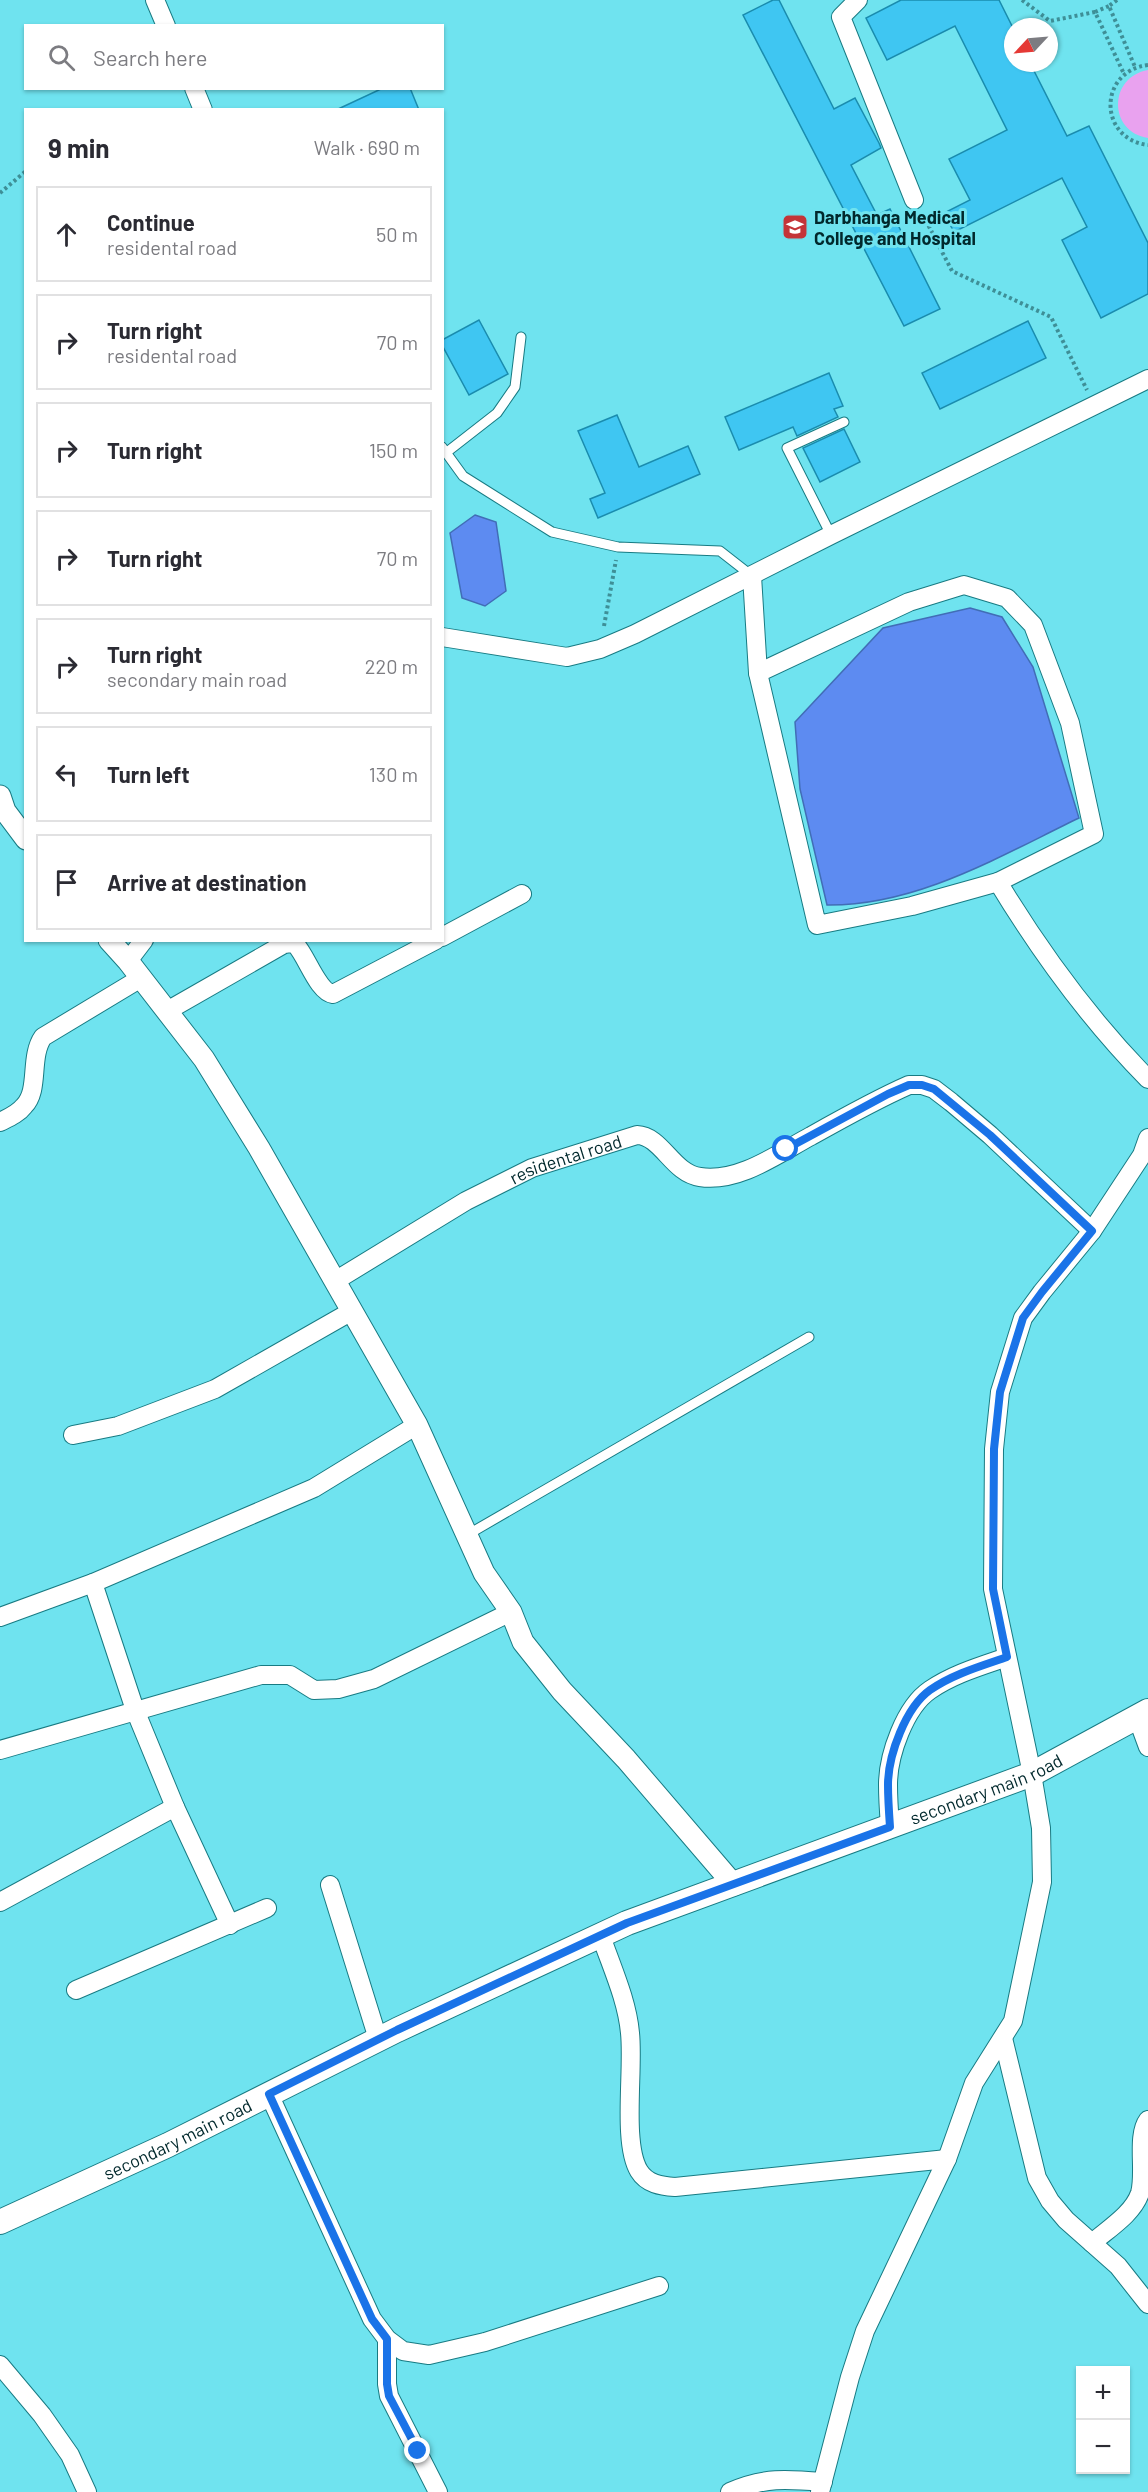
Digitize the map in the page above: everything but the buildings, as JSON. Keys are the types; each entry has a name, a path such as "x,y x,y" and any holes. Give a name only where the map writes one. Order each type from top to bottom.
{"main road":[{"name":"secondary main road","path":"0,2222 168,2145 378,2039 627,1923 1032,1774 1142,1714"}],"street":[{"path":"156,0 165,24"},
{"path":"858,0 841,17 914,200"},
{"path":"195,90 202,108"},
{"path":"444,637 567,657 600,650 1148,379"},
{"path":"752,576 758,673 816,925 912,906 998,882 1094,834 1070,723 1033,625 1006,598 964,585 909,602 758,673"},
{"path":"0,796 5,811 24,836"},
{"path":"998,882 1067,987 1119,1049 1148,1078"},
{"path":"444,936 522,894"},
{"path":"111,942 204,1059 241,1119 417,1425 484,1573 511,1612 523,1642 562,1690 626,1759 734,1885"},
{"path":"128,961 142,942"},
{"path":"167,1011 284,944 296,945 321,987 328,994 333,994 432,942"},
{"path":"0,1122 16,1114 29,1100 36,1054 43,1037 141,978"},
{"name":"residental road","path":"335,1281 466,1201 532,1168 637,1135 652,1140 689,1174 709,1178 728,1175 767,1160 909,1085 922,1085 934,1089 951,1102 990,1135 1092,1231"},
{"path":"730,2492 764,2480 783,2478 822,2487 849,2377 865,2331 947,2159 974,2083 1013,2021 1042,1882 1041,1828 1032,1774 993,1589 994,1449 1000,1392 1023,1318 1092,1231 1146,1152"},
{"path":"73,1435 118,1426 216,1389 352,1311"},
{"path":"0,1617 93,1583 314,1488 417,1425"},
{"path":"93,1583 135,1710 175,1807 230,1925"},
{"path":"0,1750 261,1675 290,1674 314,1690 356,1685 374,1679 511,1612"},
{"path":"890,1827 888,1783 892,1758 905,1720 916,1702 945,1681 1007,1657"},
{"path":"1142,1714 1148,1747"},
{"path":"0,1902 175,1807"},
{"path":"330,1885 378,2039"},
{"path":"75,1990 267,1908"},
{"path":"601,1936 627,2015 632,2064 630,2138 639,2171 648,2181 661,2186 675,2187 947,2159"},
{"path":"1003,2038 1037,2178 1050,2201 1066,2220 1118,2266 1148,2304"},
{"path":"269,2094 372,2319 387,2339 403,2351 429,2355 485,2342 659,2286"},
{"path":"1092,2243 1128,2212 1139,2194 1142,2177 1143,2133 1148,2120"},
{"path":"387,2339 389,2396 438,2492"},
{"path":"0,2365 42,2415 70,2455 87,2492"}],"lane":[{"path":"521,336 515,387 497,413 445,450 463,476 552,532 618,547 720,550 752,576"},
{"path":"831,535 787,448 844,422"},
{"path":"467,1535 809,1336"}],"path":[{"path":"1022,0 1050,21 1095,12 1117,0"},
{"path":"1109,6 1135,67"},
{"path":"1095,12 1124,74"},
{"path":"1148,63 1124,74 1113,89 1110,101 1111,114 1116,126 1135,142 1148,145"},
{"path":"0,193 24,173"},
{"path":"914,200 952,271 1051,317 1095,407"},
{"path":"600,650 618,547"}],"shaded area":[{"path":"1148,70 1148,138 1135,134 1126,126 1120,116 1118,104 1120,93 1126,83 1135,75"}],"water":[{"path":"475,515 496,522 506,591 485,606 462,598 450,533"},
{"path":"970,608 1002,617 1033,667 1079,818 988,862 925,888 860,903 827,905 800,789 795,722 883,628"}],"place":[{"name":"Darbhanga Medical College and Hospital","path":"795,227"}],"route":[{"path":"418,2451 389,2396 387,2339 372,2319 269,2094 397,2030 627,1923 890,1827 888,1783 892,1758 905,1720 916,1702 945,1681 1007,1657 993,1589 994,1449 1000,1392 1023,1318 1092,1231 990,1135 934,1089 922,1085 909,1085 888,1094 786,1149"}]}
